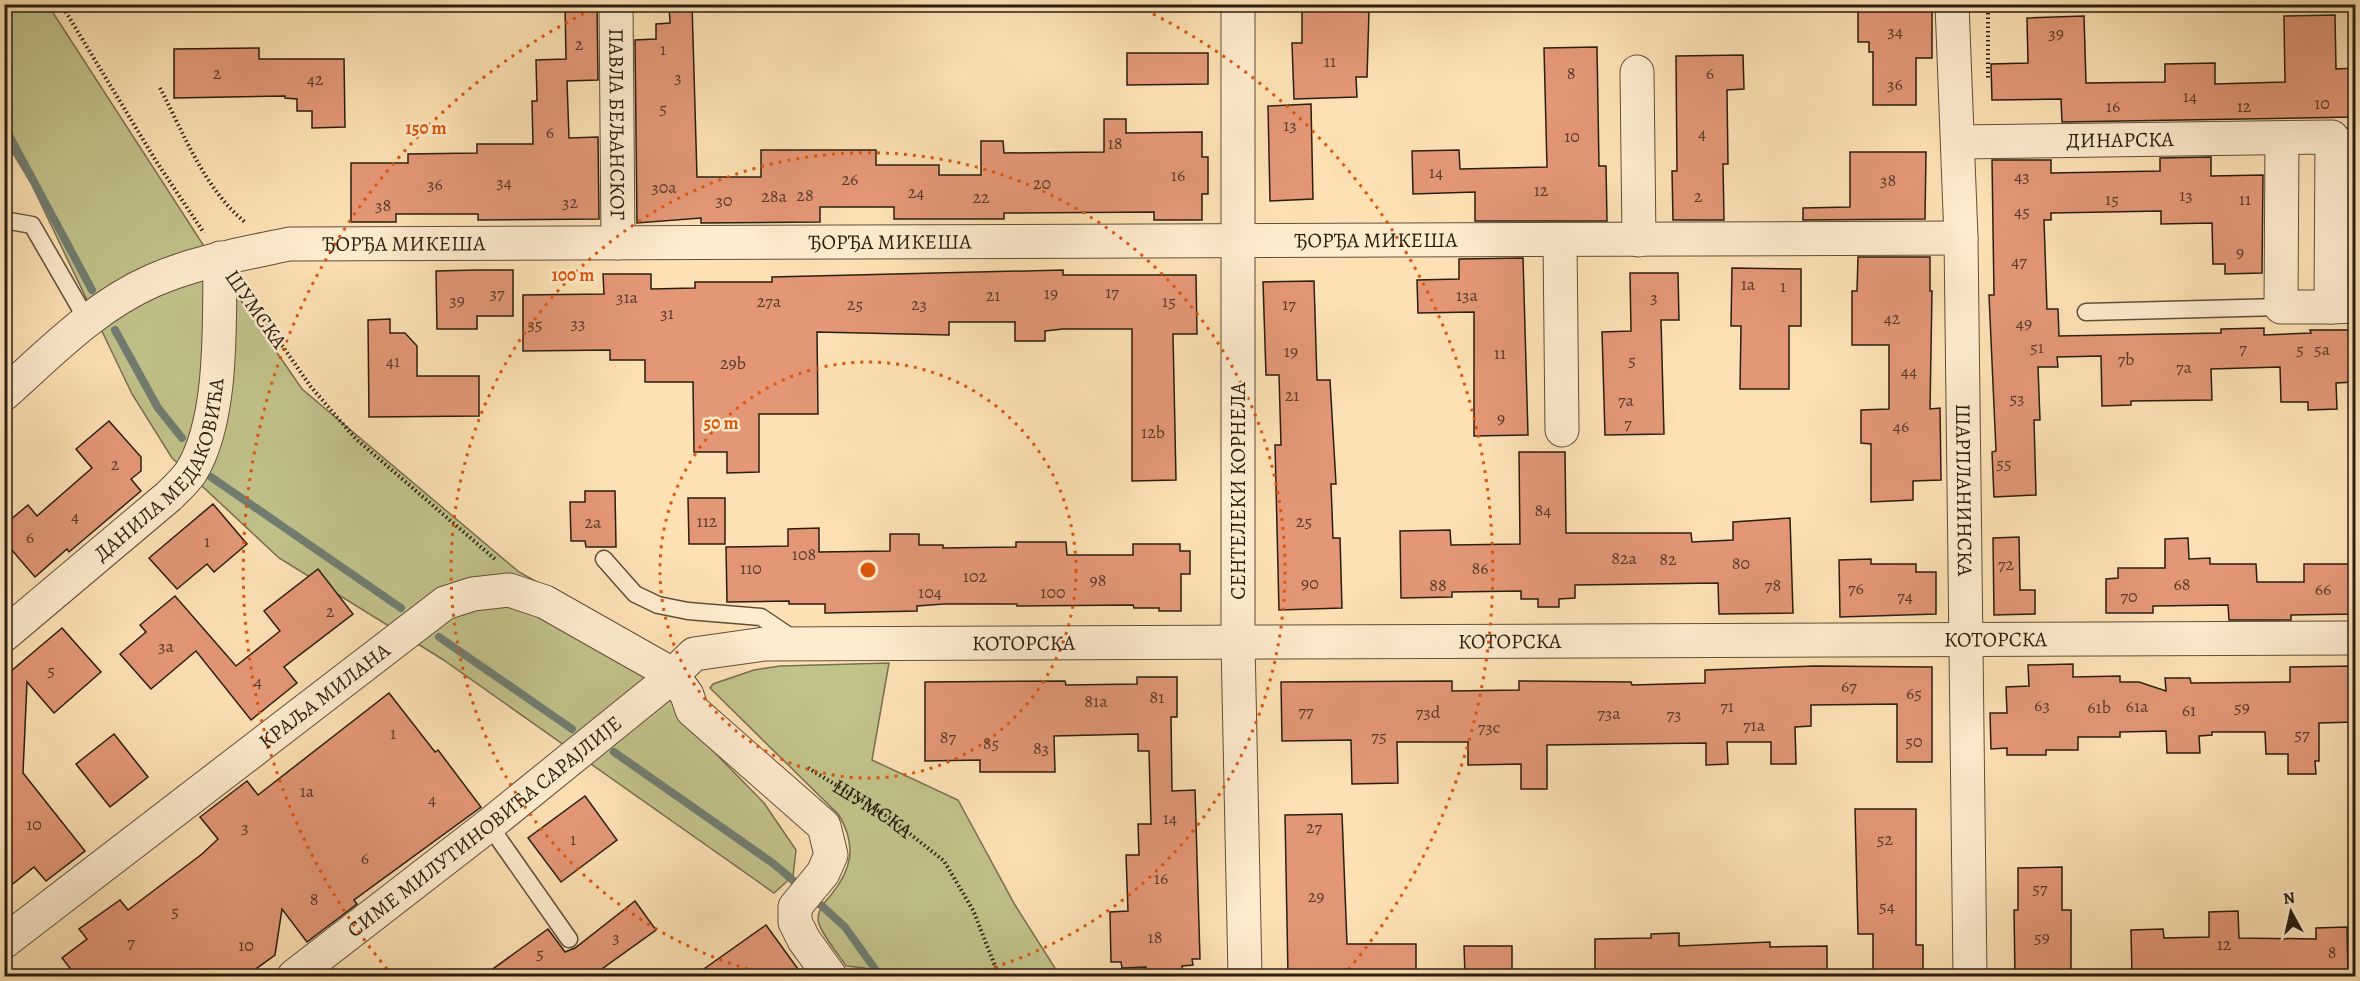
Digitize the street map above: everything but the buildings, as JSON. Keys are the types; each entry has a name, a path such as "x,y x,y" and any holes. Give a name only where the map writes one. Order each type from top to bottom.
{"street":[{"name":"ПАВЛА БЕЉАНСКОГ","path":"616,4 618,243"},
{"name":"СЕНТЕЛЕКИ КОРНЕЛА","path":"1238,4 1238,643 1245,976"},
{"name":"ШАРПЛАНИНСКА","path":"1952,4 1961,237 1970,976"},
{"path":"1637,72 1639,240"},
{"name":"ДИНАРСКА","path":"1958,142 2344,137 2343,306 2281,307"},
{"path":"2281,307 2282,138"},
{"name":"ЂОРЂА МИКЕША","path":"4,394 87,320 152,281 220,258 288,244 1961,237"},
{"path":"1560,240 1562,430"},
{"name":"ДАНИЛА МЕДАКОВИЋА","path":"4,635 169,496 190,473 206,438 211,413 217,361 220,258"},
{"name":"КРАЉА МИЛАНА","path":"4,942 445,603 507,579 672,674"},
{"name":"КОТОРСКА","path":"672,674 694,654 764,644 2355,638"},
{"name":"СИМЕ МИЛУТИНОВИЋА САРАЈЛИЈЕ","path":"294,976 489,825 672,674"},
{"name":"ШУМСКА","path":"672,674 687,694 692,710 824,826 831,855 823,873 795,907 795,922 804,940 830,976"}],"lane":[{"path":"4,220 32,225 87,320"},
{"name":"ДИНАРСКА","path":"2086,312 2281,307"},
{"path":"604,559 635,594 658,605 761,617 801,644"},
{"path":"489,825 569,939"}],"path":[{"name":"ШУМСКА","path":"61,4 156,161 220,258"},
{"path":"160,88 200,165 230,210 262,237 288,244"},
{"name":"ШУМСКА","path":"246,295 311,387 356,439 507,579"},
{"name":"ШУМСКА","path":"806,767 890,818 944,861 973,910 999,976"}],"green space":[{"path":"5,5 48,5 213,260 302,389 519,572 662,652 681,718 764,803 796,850 793,876 774,893 442,659 279,558 172,458 132,394 31,183 5,140"},
{"path":"889,663 872,760 958,800 1015,905 1060,976 887,976 865,968 846,966 821,929 818,919 819,912 844,876 848,866 850,847 845,826 839,815 710,688 713,684 754,670 780,666"}],"waterway":[{"path":"4,126 92,290"},
{"path":"115,330 158,408 182,438"},
{"path":"211,477 401,608"},
{"path":"439,637 572,729"},
{"path":"614,752 774,864 803,889"},
{"path":"813,898 845,927 880,976"}]}
